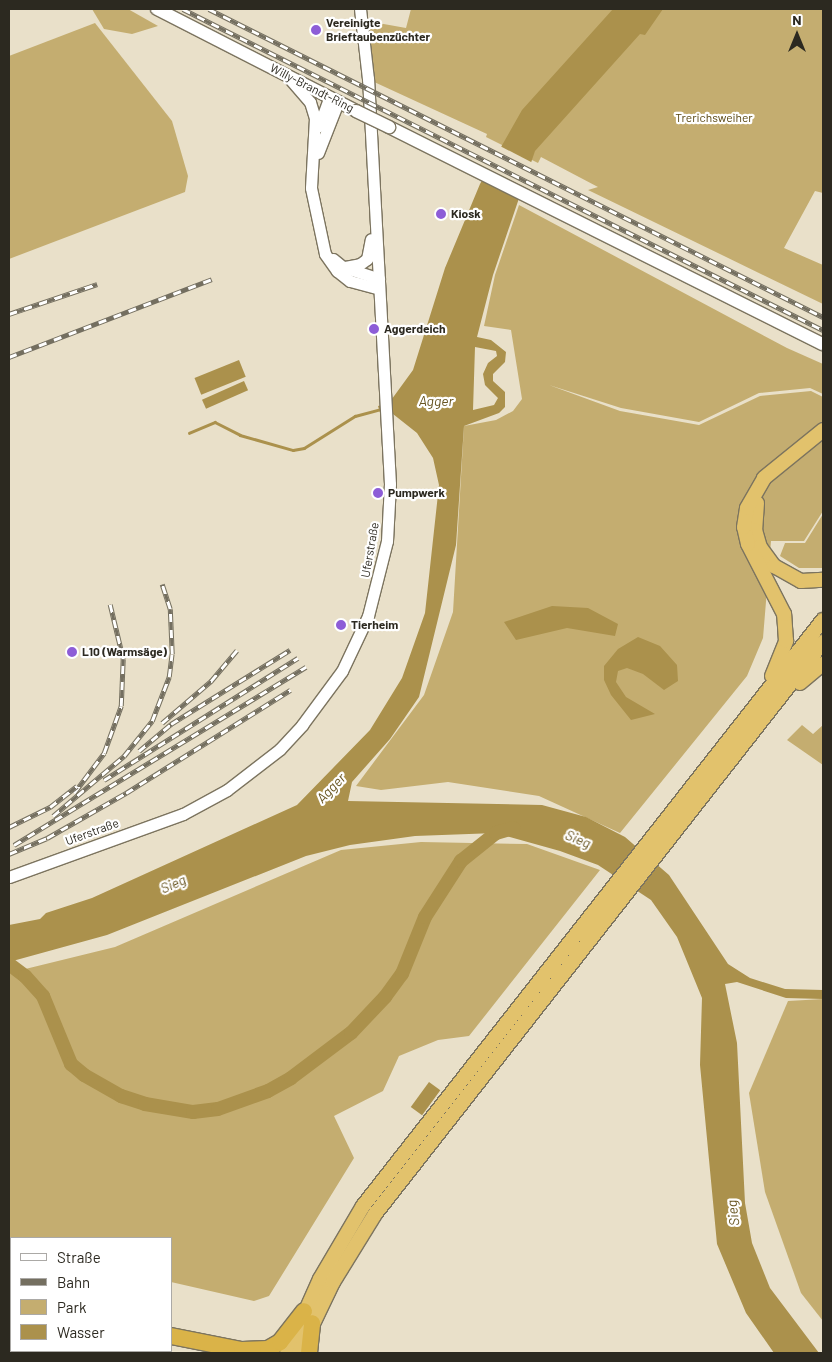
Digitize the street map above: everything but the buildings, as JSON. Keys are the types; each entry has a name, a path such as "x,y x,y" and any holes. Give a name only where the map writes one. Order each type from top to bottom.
{"highway":[{"path":"663,835 778,668 786,641 784,614 748,544 744,526 747,508 764,478 823,430"},
{"path":"823,434 772,478 758,498 754,515 760,547 774,566 801,580 823,580"},
{"path":"745,716 823,620"},
{"path":"287,1353 308,1317 358,1214 472,1078 663,835 763,721 823,642"},
{"path":"763,721 779,708 804,678 823,664"},
{"path":"172,1336 246,1352 275,1346 308,1317"},
{"path":"299,1353 308,1317"},
{"path":"308,1317 309,1353"}],"main road":[{"name":"Willy-Brandt-Ring","path":"157,9 352,110 468,165 823,344"}],"street":[{"name":"Uferstraße","path":"9,877 183,814 227,790 280,750 302,726 342,671 360,634 378,585 390,503 386,391 363,26 360,9"},
{"path":"286,75 310,102 316,118 311,174 322,246 337,272 362,286 379,284"},
{"path":"315,140 333,100"},
{"path":"311,174 333,100"},
{"path":"318,154 335,118 352,110"},
{"path":"343,267 360,264 368,257 375,216"},
{"path":"319,227 332,257 343,267 379,284"}],"green space":[{"path":"92,9 128,9 158,26 132,34 104,29"},
{"name":"Trerichsweiher","path":"411,9 823,9 823,193 815,191 784,248 823,265 823,304 588,190 598,187 541,157 538,163 486,137 487,134 372,81 367,21 406,28"},
{"path":"95,23 172,121 188,176 185,192 9,259 9,56"},
{"path":"519,205 787,348 823,364 823,394 810,388 759,393 699,422 621,408 549,385 620,411 699,425 760,396 811,391 823,397 823,511 804,541 771,541 763,638 747,676 620,833 539,796 448,782 381,790 356,786 424,695 453,612 464,426 496,420 513,411 522,399 511,330 484,326 495,275"},
{"path":"823,514 823,568 799,568 780,556 785,543 805,543"},
{"path":"802,725 813,734 823,725 823,765 787,740"},
{"path":"421,842 527,844 600,870 469,1036 438,1040 399,1056 383,1091 334,1116 354,1158 269,1296 254,1301 172,1282 172,1237 10,1237 9,1262 9,973 115,947 341,850"},
{"path":"823,999 823,1321 801,1293 765,1192 749,1093 788,1001"}],"water":[{"path":"613,9 663,9 645,35 640,34 535,151 493,275 477,337 491,340 506,352 505,362 493,374 493,381 505,392 505,407 499,413 464,426 456,545 419,697 390,739 352,782 348,801 542,805 586,817 625,837 669,875 728,964 750,978 785,989 823,990 823,999 786,998 737,982 725,984 737,1043 745,1203 752,1243 770,1288 819,1353 774,1353 746,1313 717,1244 700,1065 702,998 677,937 651,900 598,865 560,851 496,833 415,836 350,845 306,856 107,935 9,962 9,925 40,919 46,913 92,898 297,805 370,730 402,678 425,613 439,485 433,458 417,433 393,414 380,413 378,406 389,403 413,370 445,268 480,184 522,110","holes":["475,347 496,351 497,356 488,363 483,374 485,385 498,398 494,405 473,410"]},
{"path":"239,360 246,377 201,395 194,378"},
{"path":"244,381 248,390 206,409 202,400"},
{"path":"552,606 588,608 618,624 615,636 567,628 516,640 504,622"},
{"path":"638,637 660,646 677,665 678,681 664,690 643,674 627,668 618,671 616,682 626,697 655,714 631,720 611,695 604,680 604,666 618,649"},
{"path":"429,1082 440,1090 422,1115 411,1107"}],"pier":[{"path":"500,146 533,163 521,200 480,180"}],"waterway":[{"path":"189,433 215,422 240,435 293,450 304,448 355,416 382,409"},
{"path":"9,964 25,976 43,996 71,1064 84,1075 121,1096 145,1104 193,1112 218,1109 268,1091 291,1078 351,1033 385,997 402,974 425,917 461,861 496,833 513,828"}],"railway":[{"path":"183,9 823,330"},
{"path":"209,9 823,317"},
{"path":"9,357 212,279"},
{"path":"9,314 97,284"},
{"path":"53,816 124,756 152,721 169,677 172,654 170,609 162,584"},
{"path":"74,793 104,753 121,706 123,659 110,605"},
{"path":"162,723 211,681 237,650"},
{"path":"139,751 171,724 290,650"},
{"path":"104,780 298,658"},
{"path":"14,845 306,667"},
{"path":"9,854 47,838 126,793 290,690"},
{"path":"9,827 50,807 77,786"}],"place":[{"name":"Vereinigte Brieftaubenzüchter","path":"316,30"},
{"name":"Kiosk","path":"441,214"},
{"name":"Aggerdeich","path":"374,329"},
{"name":"Pumpwerk","path":"378,493"},
{"name":"Tierheim","path":"341,625"},
{"name":"L10 (Warmsäge)","path":"72,652"}],"water label":[{"name":"Agger","path":"436,401"},
{"name":"Agger","path":"331,788"},
{"name":"Sieg","path":"578,839"},
{"name":"Sieg","path":"173,884"},
{"name":"Sieg","path":"733,1213"}]}
